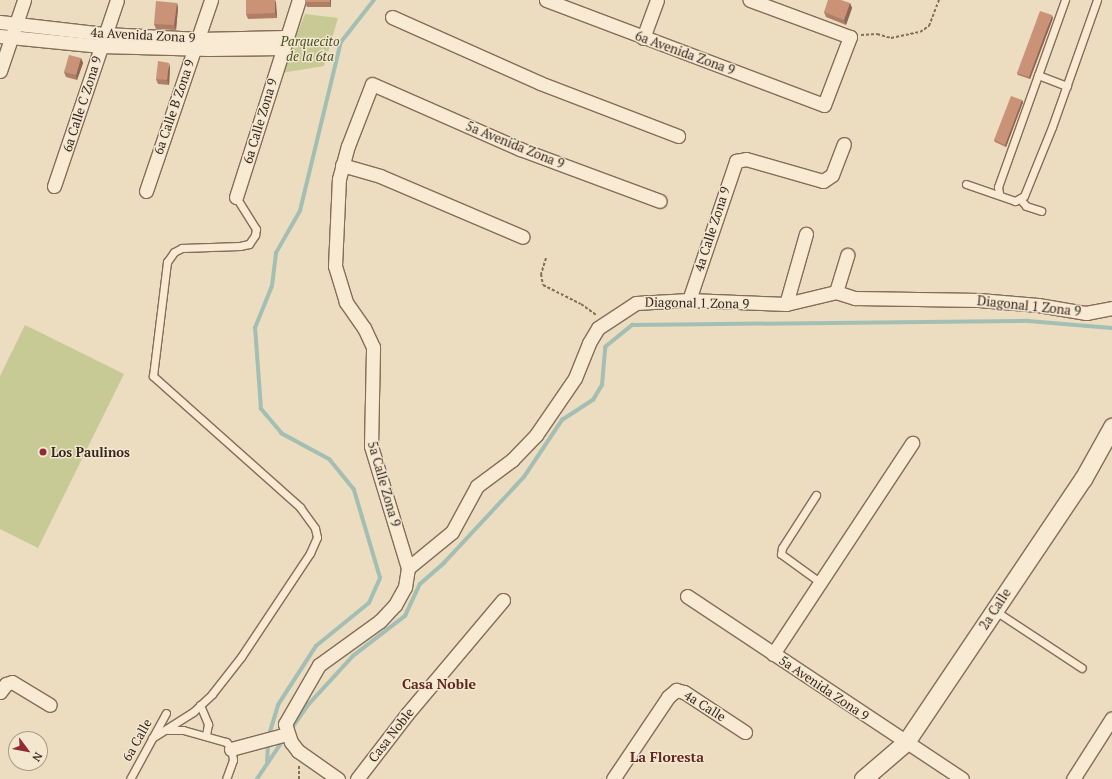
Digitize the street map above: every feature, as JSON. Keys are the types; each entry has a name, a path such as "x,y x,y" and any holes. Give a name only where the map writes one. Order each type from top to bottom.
{"street":[{"path":"0,71 6,37 16,25 24,0"},
{"name":"6a Calle C Zona 9","path":"54,186 117,0"},
{"name":"6a Calle B Zona 9","path":"146,191 211,0"},
{"name":"6a Calle Zona 9","path":"236,197 299,0"},
{"name":"6a Avenida Zona 9","path":"546,0 643,38 824,105 850,37"},
{"path":"643,38 657,0"},
{"path":"750,0 850,37"},
{"path":"392,17 540,84 678,136"},
{"name":"4a Avenida Zona 9","path":"0,22 104,40"},
{"name":"4a Avenida Zona 9","path":"6,37 196,44 285,43"},
{"name":"5a Calle Zona 9","path":"288,735 286,720 319,665 388,613 405,587 408,568 371,446 373,347 364,328 346,302 334,266 336,197 342,165 372,84"},
{"name":"5a Avenida Zona 9","path":"372,84 513,146 660,201"},
{"name":"4a Calle Zona 9","path":"689,300 734,164 739,159 823,181 832,175 844,144"},
{"path":"342,165 380,176 523,237"},
{"path":"786,304 806,234"},
{"path":"836,292 847,255"},
{"name":"Diagonal 1 Zona 9","path":"408,568 452,532 477,486 512,460 536,435 575,378 592,335 604,323 636,303 689,300 786,304 836,292 855,298 979,300 1038,305 1086,313 1112,308"},
{"name":"2a Calle","path":"863,779 906,742 1083,479 1111,434"},
{"path":"773,654 912,443"},
{"name":"5a Avenida Zona 9","path":"687,596 962,779"},
{"name":"Casa Noble","path":"357,779 406,714 503,600"},
{"path":"0,692 6,684 12,682 50,705"},
{"name":"4a Calle","path":"613,779 668,697 676,690 684,692 745,732"},
{"path":"1073,779 1112,718"},
{"path":"232,749 288,735 306,760 338,779"}],"lane":[{"path":"999,193 998,187 1065,0"},
{"path":"1020,200 1052,127 1097,0"},
{"path":"1038,75 1067,86"},
{"path":"966,184 992,194 999,193 1016,201 1020,200 1026,206 1041,211"},
{"path":"152,738 200,705 240,657 310,552 316,537 315,528 300,507 153,376 167,262 174,252 182,248 240,246 249,244 255,235 256,229 236,197"},
{"path":"816,495 782,548 781,554 821,583"},
{"path":"994,610 1082,668"},
{"path":"200,705 208,724 206,735"},
{"name":"6a Calle","path":"130,779 166,714"},
{"path":"164,731 183,730 206,735 226,742 232,749 234,760 226,779"}],"path":[{"path":"850,37 868,34 891,38 920,32 929,26 939,0"},
{"path":"546,258 541,274 544,285 581,304 604,323"}],"green space":[{"name":"Parquecito de la 6ta","path":"305,14 338,18 324,66 281,73"},
{"name":"Los Paulinos","path":"25,325 124,374 38,548 0,529 0,376"}],"building":[{"path":"246,0 275,0 275,13 246,14"},
{"path":"305,0 330,0 330,2 305,2"},
{"path":"828,0 841,0 850,3 844,20 824,12"},
{"path":"156,1 177,3 174,25 154,24"},
{"path":"1040,11 1052,15 1029,77 1017,73"},
{"path":"69,55 81,58 76,75 64,72"},
{"path":"158,61 169,63 167,80 156,79"},
{"path":"1011,96 1022,100 1005,145 994,140"}],"waterway":[{"path":"269,735 278,705 316,646 369,603 380,578 354,490 330,460 282,434 261,409 255,328 272,286 276,253 300,211 341,42 374,0"},
{"path":"290,731 309,704 353,656 405,616 420,584 444,563 524,477 562,420 593,400 602,385 605,347 632,325 1028,321 1112,328"},
{"path":"257,779 284,739"},
{"path":"267,763 268,742"}],"place":[{"name":"Los Paulinos","path":"43,452"}],"district":[{"name":"Casa Noble","path":"439,684"},
{"name":"La Floresta","path":"667,757"}]}
